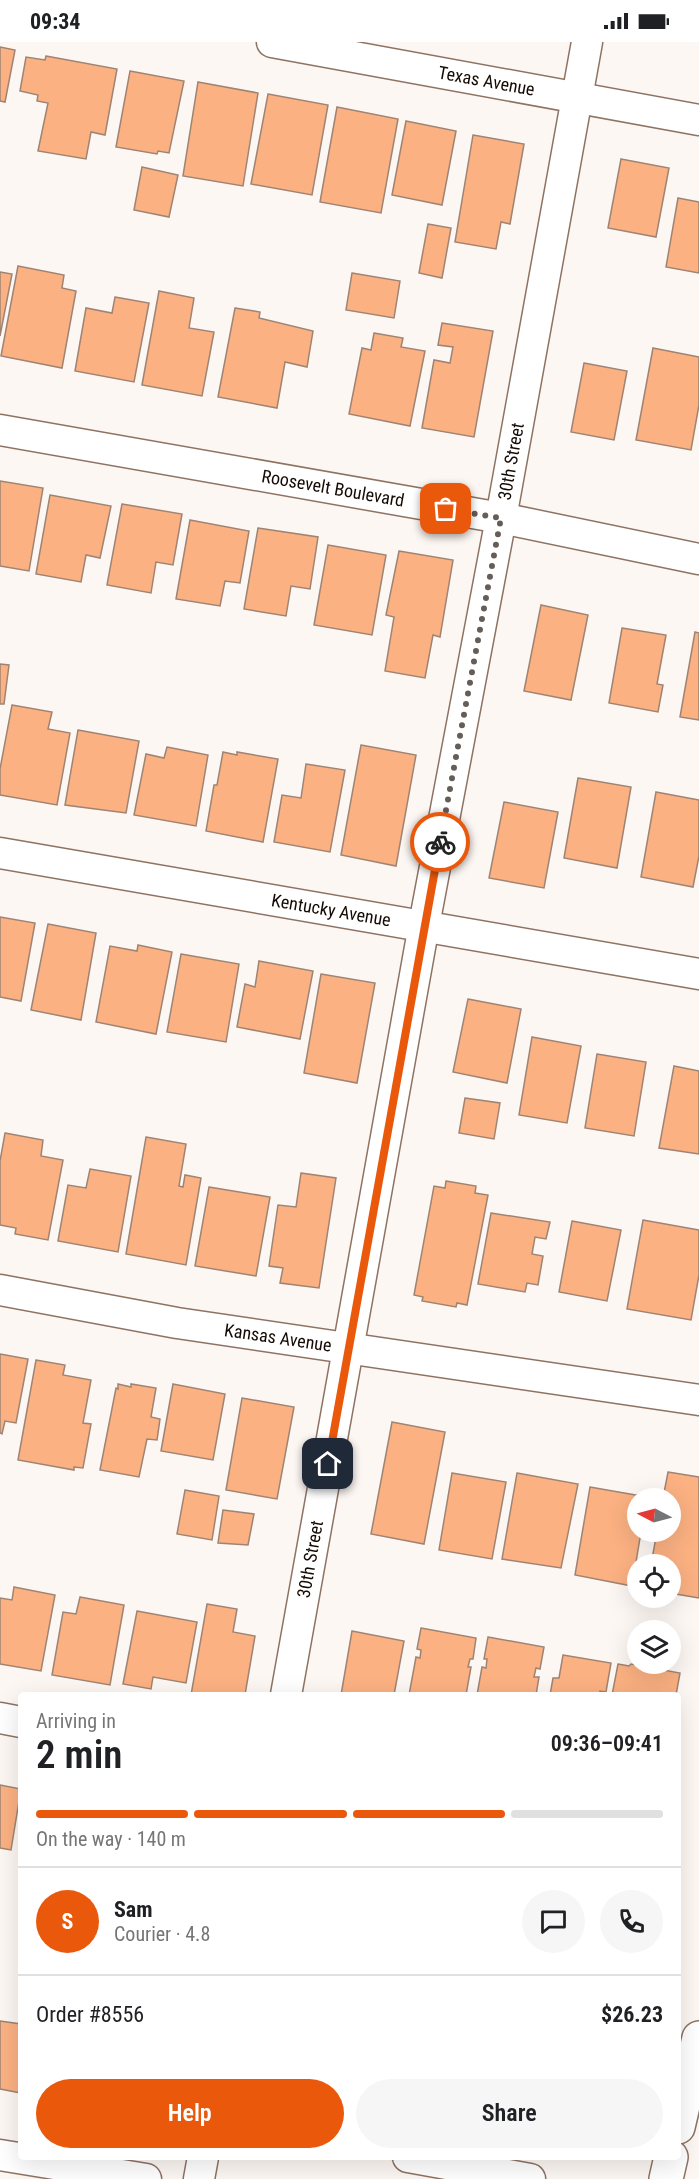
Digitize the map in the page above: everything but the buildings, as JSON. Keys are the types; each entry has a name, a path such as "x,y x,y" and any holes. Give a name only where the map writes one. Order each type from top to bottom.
{"highway":[{"path":"681,2114 699,2038"},
{"path":"666,2179 670,2160"}],"street":[{"name":"Texas Avenue","path":"272,42 699,120"},
{"name":"30th Street","path":"287,1692 424,925 501,518 587,42"},
{"name":"Roosevelt Boulevard","path":"0,430 501,518 699,559"},
{"name":"Kentucky Avenue","path":"0,853 699,974"},
{"name":"Kansas Avenue","path":"0,1290 177,1323 699,1400"},
{"path":"0,1718 18,1721"},
{"path":"0,2155 18,2158"},
{"path":"30,2160 146,2179"},
{"path":"199,2179 202,2160"},
{"path":"425,2160 530,2179"}],"way so far":[{"path":"440,842 501,518 446,509"}],"route":[{"path":"328,1464 440,842"}]}
